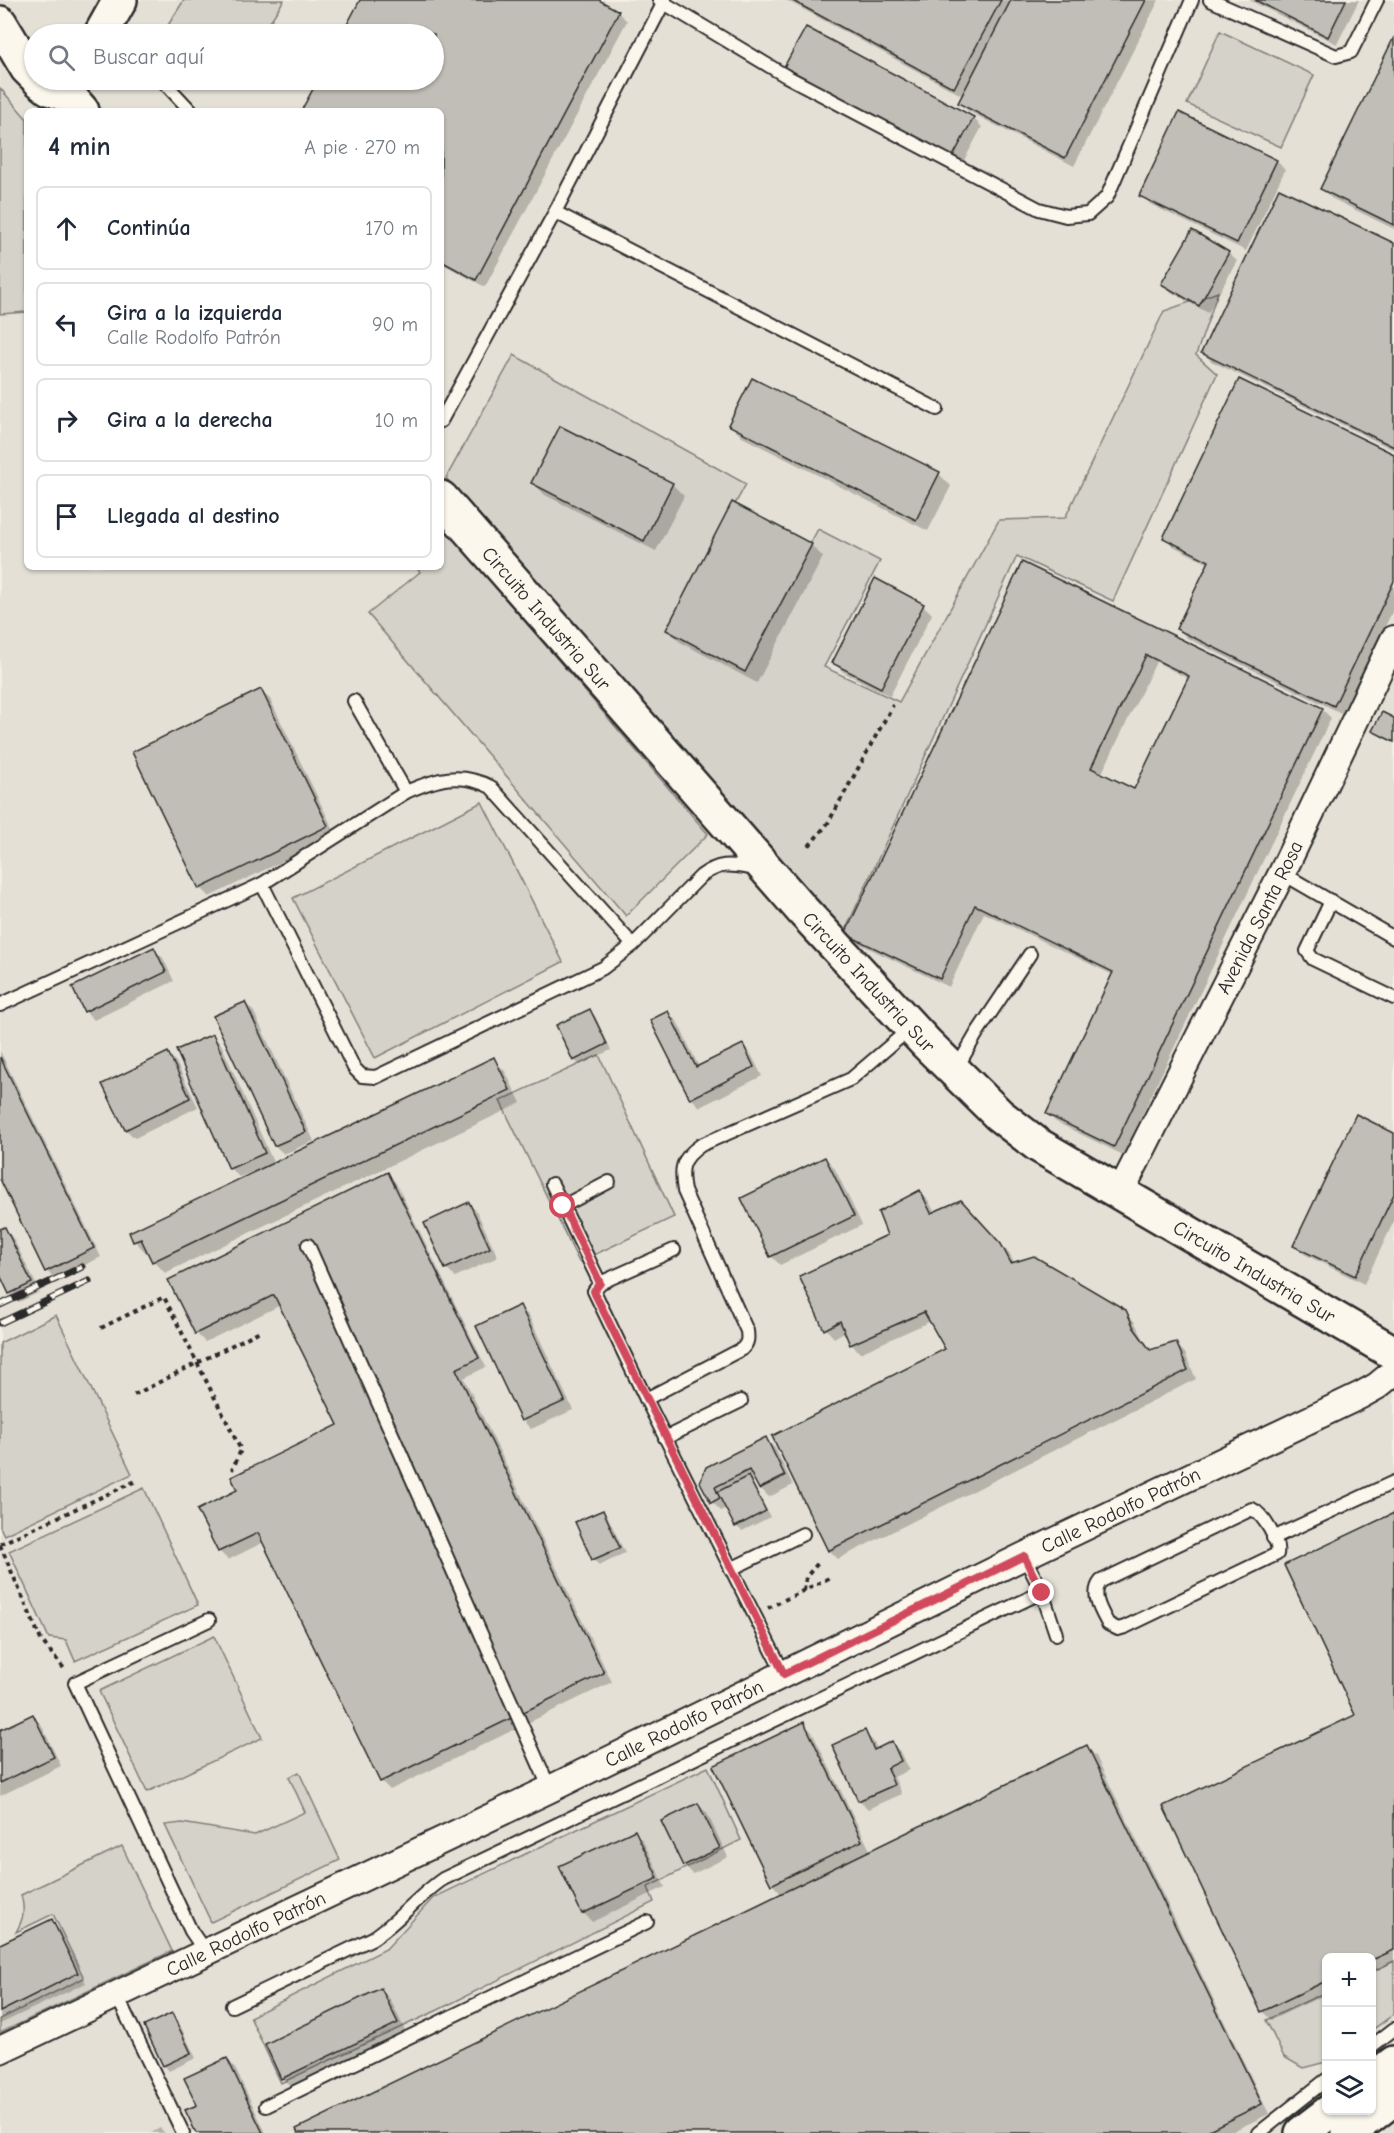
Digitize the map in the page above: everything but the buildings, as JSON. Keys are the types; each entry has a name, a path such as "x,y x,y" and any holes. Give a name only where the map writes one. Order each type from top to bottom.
{"main road":[{"path":"0,16 9,0"},
{"path":"107,24 120,0"},
{"path":"0,22 24,63"},
{"path":"55,90 76,96"},
{"name":"Circuito Industria Sur","path":"444,501 768,871 912,1027 999,1115 1038,1145 1394,1353"},
{"path":"1376,2076 1394,2063"},
{"path":"1302,2133 1345,2127 1394,2098"}],"street":[{"name":"Avenida Santa Rosa","path":"1120,1193 1282,873 1394,639"},
{"name":"Calle Rodolfo Patrón","path":"0,2050 550,1789 1024,1556 1361,1395 1394,1372"}],"lane":[{"path":"444,415 555,212 663,1 786,76 1039,208 1066,216 1088,214 1107,197 1192,0"},
{"path":"1210,0 1336,56 1352,52 1377,0"},
{"path":"171,90 188,108"},
{"path":"555,212 937,409"},
{"path":"354,701 406,792"},
{"path":"0,1005 262,884 406,792 432,780 471,779 491,788 633,945"},
{"path":"262,884 354,1068 362,1076 376,1077 603,968 633,945 701,876 713,867 727,865 768,871"},
{"path":"1282,873 1394,938"},
{"path":"1331,901 1307,951 1308,954 1313,959 1394,998"},
{"path":"955,1070 1030,954"},
{"path":"646,1399 742,1349 748,1339 747,1331 684,1191 681,1175 683,1163 691,1152 701,1145 851,1079 912,1027"},
{"path":"563,1206 609,1182"},
{"path":"552,1184 600,1283"},
{"path":"308,1245 550,1789"},
{"path":"674,1250 600,1283 594,1291 784,1674"},
{"path":"665,1438 741,1401"},
{"path":"1273,1538 1394,1482"},
{"path":"1252,1509 1262,1516 1273,1538 1278,1548 1274,1557 1125,1627 1114,1628 1108,1624 1102,1613 1096,1589 1101,1581 1246,1511 1252,1509"},
{"path":"731,1569 803,1534"},
{"path":"1024,1556 1042,1593 1056,1634"},
{"path":"232,2006 373,1938 386,1930 430,1888 443,1879 1042,1593"},
{"path":"206,1953 191,1931 75,1683 209,1620"},
{"path":"266,2106 647,1922"},
{"path":"116,1994 183,2133"},
{"path":"1376,2042 1394,2029"},
{"path":"1259,2133 1322,2083"}],"path":[{"path":"809,846 828,823 893,705"},
{"path":"101,1328 164,1297 241,1450 232,1470"},
{"path":"134,1395 260,1331"},
{"path":"75,1683 41,1640 0,1545 138,1480"},
{"path":"804,1591 806,1577 819,1562"},
{"path":"754,1615 829,1578"}],"shaded area":[{"path":"0,0 1394,0 1394,2133 0,2133"},
{"path":"184,0 284,0 268,24 169,24"},
{"path":"1220,31 1314,75 1281,147 1187,104"},
{"path":"0,88 24,116 24,312 0,314"},
{"path":"1218,292 1196,355 1217,374 1113,601 1017,556 845,931 446,478 514,355 746,484 668,627 744,669 818,529 880,561 824,667 899,702 999,520 1065,518 1164,311"},
{"path":"444,527 708,834 626,916 368,614 420,572 418,570 444,570"},
{"path":"482,802 563,962 375,1058 293,898"},
{"path":"599,1055 674,1217 579,1262 500,1101"},
{"path":"56,1315 132,1474 4,1535 0,1527 0,1343"},
{"path":"144,1488 198,1605 75,1661 66,1640 49,1638 9,1551"},
{"path":"214,1636 262,1738 147,1792 99,1691"},
{"path":"708,1767 741,1840 648,1887 654,1902 438,2010 281,2083 250,2017 386,1949 433,1898"},
{"path":"299,1772 340,1860 211,1922 165,1825 182,1823 255,1835 305,1812 289,1777"},
{"path":"122,1846 172,1951 0,2033 0,2019 84,1978 53,1914 16,1932 23,1914 21,1895"},
{"path":"1394,1961 1394,2014 1376,2027 1376,2007 1376,1970"},
{"path":"1322,1994 1322,2063 1303,2068 1284,2057 1266,2020"}],"railway":[{"path":"0,1305 82,1267"},
{"path":"0,1323 89,1281"}],"route":[{"path":"563,1206 600,1283 594,1291 595,1294 784,1674 1024,1556 1042,1593"}]}
